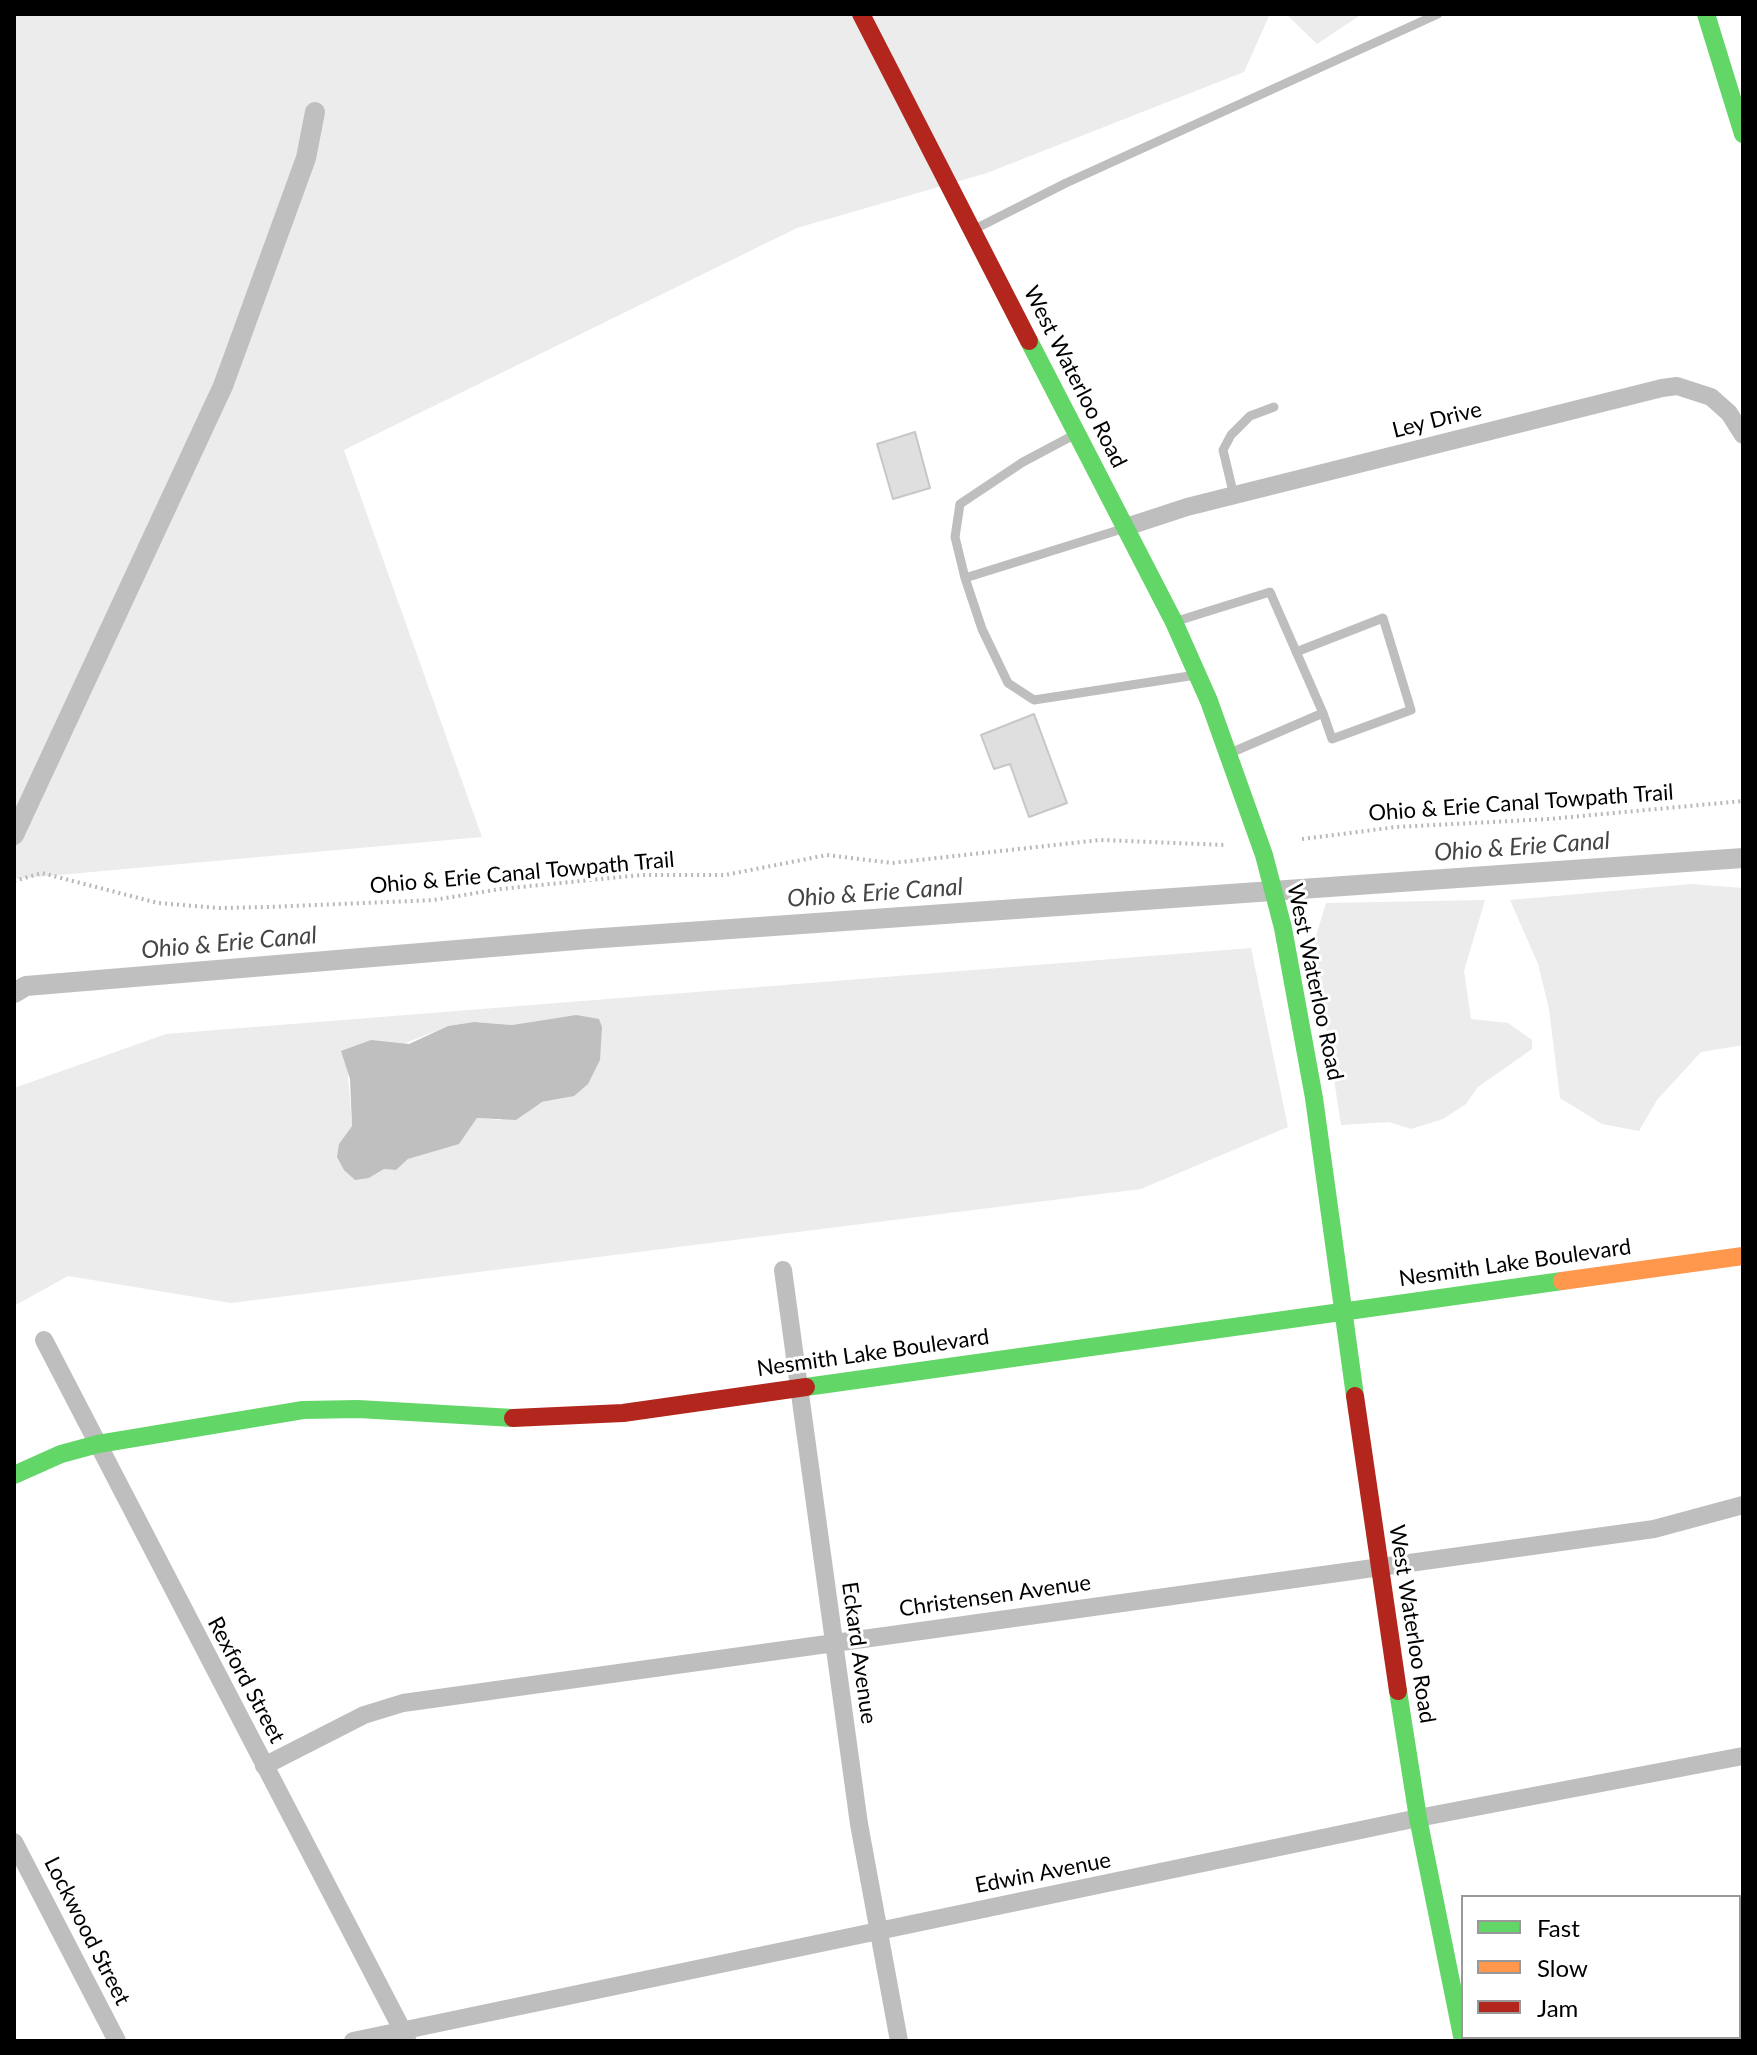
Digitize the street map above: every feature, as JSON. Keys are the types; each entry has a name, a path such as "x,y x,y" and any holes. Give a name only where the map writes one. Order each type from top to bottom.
{"main road":[{"name":"West Waterloo Road","path":"861,14 1174,622 1228,754 1264,855 1283,928 1314,1098 1378,1566 1418,1818 1447,1976 1461,2033"},
{"path":"1706,14 1743,134"},
{"name":"Nesmith Lake Boulevard","path":"14,1475 61,1454 98,1444 162,1430 303,1410 358,1409 489,1419 549,1419 623,1413 1743,1256"}],"street":[{"name":"Ley Drive","path":"1126,527 1234,496 1662,388 1695,389 1711,397 1729,413 1743,435"},
{"name":"Eckard Avenue","path":"783,1270 834,1642 878,1930 899,2041"},
{"name":"Rexford Street","path":"44,1340 405,2035"},
{"name":"Christensen Avenue","path":"264,1766 364,1715 403,1703 1654,1529 1743,1505"},
{"name":"Edwin Avenue","path":"353,2041 405,2035 878,1930 1418,1818 1743,1756"},
{"name":"Lockwood Street","path":"14,1842 117,2041"}],"lane":[{"path":"972,230 1066,183 1438,14"},
{"path":"1234,496 1223,450 1231,435 1250,416 1274,407"},
{"path":"1077,433 1023,462 960,504 955,537 965,578 982,629 1008,683 1034,700 1197,674"},
{"path":"965,578 1126,527"},
{"path":"1174,622 1270,592 1332,739 1411,710 1383,618 1296,652"},
{"path":"1228,754 1323,713"}],"path":[{"name":"Ohio & Erie Canal Towpath Trail","path":"1302,839 1396,827 1549,819 1743,801"},
{"name":"Ohio & Erie Canal Towpath Trail","path":"14,881 30,875 56,875 132,897 186,907 267,907 434,900 500,889 641,875 725,875 827,855 909,862 1085,841 1226,845"}],"shaded area":[{"path":"14,14 1270,14 1244,72 987,173 797,228 344,450 482,837 14,879"},
{"path":"1286,14 1362,14 1317,44"},
{"path":"1691,884 1743,888 1743,1045 1701,1052 1657,1100 1639,1131 1602,1124 1560,1098 1549,1009 1538,964 1510,900"},
{"path":"1485,900 1464,971 1471,1019 1508,1023 1532,1040 1532,1049 1478,1087 1466,1104 1443,1119 1411,1129 1389,1122 1341,1125 1326,1027 1310,956 1326,903"},
{"path":"1251,948 1288,1127 1141,1189 231,1303 68,1276 14,1306 14,1088 166,1034","holes":["576,1015 561,1099 542,1102 501,1120 477,1118 459,1143 408,1159 396,1170 384,1169 369,1178 339,1144 352,1126 347,1062 371,1041 401,1045 448,1026 474,1022 512,1025"]},
{"path":"576,1015 599,1019 602,1027 600,1060 588,1084 574,1096 542,1102 516,1120 477,1118 459,1144 408,1159 396,1170 384,1169 369,1178 355,1180 344,1170 337,1157 339,1144 352,1126 350,1079 341,1051 371,1040 409,1044 448,1026 474,1022 512,1025"}],"building":[{"path":"915,432 930,488 893,499 877,444"},
{"path":"1034,714 1067,803 1029,817 1010,764 994,769 981,735"}],"waterway":[{"path":"14,835 223,386 306,158 315,112"},
{"name":"Ohio & Erie Canal","path":"14,993 26,986 588,939 1743,858"}],"traffic: fast":[{"path":"1706,14 1743,134"},
{"path":"1029,341 1174,622 1209,701 1264,855 1283,928 1314,1098 1355,1396"},
{"path":"806,1387 1562,1281"},
{"path":"14,1475 61,1454 98,1444 303,1410 358,1409 513,1418"},
{"path":"1398,1691 1418,1818 1461,2031"}],"traffic: slow":[{"path":"1562,1281 1743,1256"}],"traffic: jam":[{"path":"861,14 1029,341"},
{"path":"513,1418 623,1413 806,1387"},
{"path":"1355,1396 1398,1691"}]}
